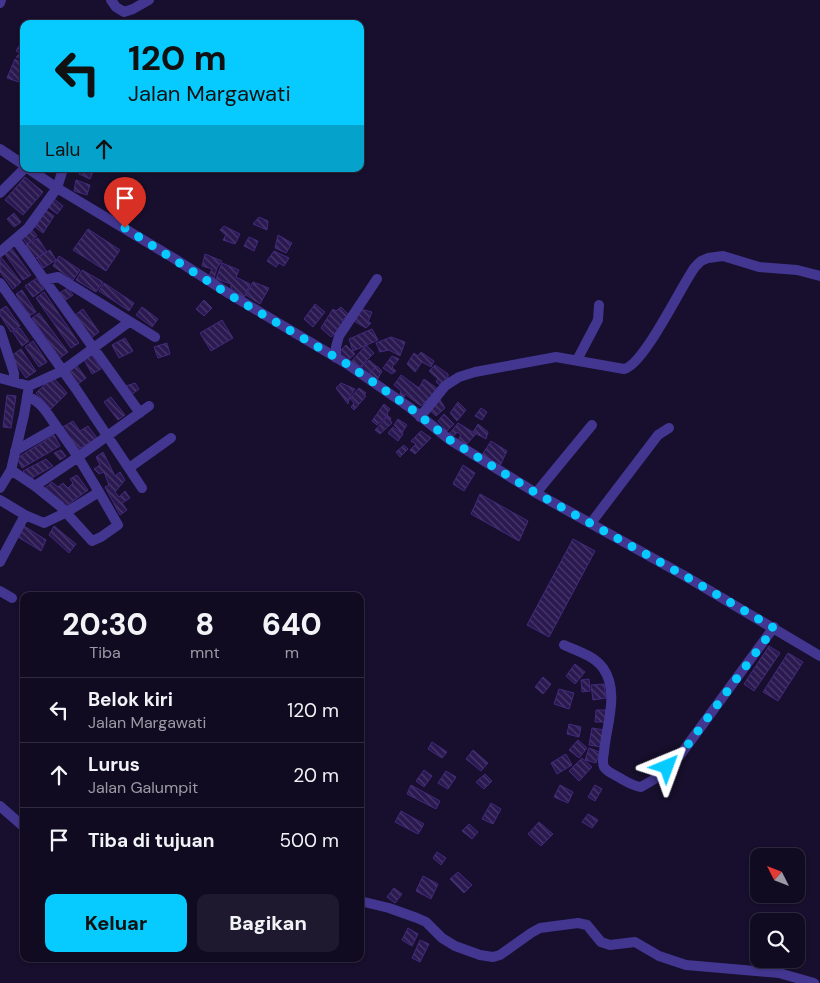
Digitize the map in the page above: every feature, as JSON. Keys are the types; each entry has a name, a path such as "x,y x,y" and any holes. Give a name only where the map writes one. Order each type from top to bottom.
{"street":[{"path":"111,0 116,7 124,12 133,10 149,0"},
{"path":"0,149 20,164"},
{"path":"0,193 20,171"},
{"path":"33,172 228,294 336,358 420,416 450,440 536,493 750,613 820,656"},
{"path":"0,252 28,228 57,188 62,172"},
{"path":"16,240 140,413"},
{"path":"420,416 446,386 459,377 475,372 556,357 624,369 630,367 644,351 695,267 701,261 708,258 724,256 759,267 798,270 820,276"},
{"path":"44,280 58,277 155,337"},
{"path":"336,358 336,346 339,336 377,279"},
{"path":"0,283 94,416 142,488"},
{"path":"577,360 598,320 598,305"},
{"path":"28,391 62,371 129,322"},
{"path":"0,330 14,373 14,382"},
{"path":"0,378 14,382 28,391 43,407 78,457 118,523 117,526 93,541 90,540 60,506 11,470"},
{"path":"0,488 11,470 28,391"},
{"path":"35,486 107,438 149,406"},
{"path":"536,493 592,425"},
{"path":"16,451 57,427"},
{"path":"591,523 658,435 669,428"},
{"path":"129,468 172,438"},
{"path":"0,500 25,515 44,523 65,513 99,492"},
{"path":"0,562 25,515"},
{"path":"0,591 12,598"},
{"path":"564,645 585,653 602,667 607,675 611,707 604,753 604,766 618,777 641,787 653,780 681,754 774,628"},
{"path":"0,806 20,825"},
{"path":"364,902 389,908 426,922 442,938 454,946 480,955 492,957 500,955 540,928 578,923 587,925 601,942 610,945 635,942 659,956 686,965 778,973 814,983"}],"building":[{"path":"20,44 20,53 16,51"},
{"path":"15,59 20,62 19,82 7,78"},
{"path":"80,172 93,172 90,179 79,174"},
{"path":"25,177 43,192 23,215 5,200"},
{"path":"76,180 90,185 87,195 74,191"},
{"path":"53,198 63,206 57,214 47,206"},
{"path":"46,210 54,216 43,233 35,227"},
{"path":"14,213 21,222 14,227 7,219"},
{"path":"259,217 268,221 267,230 253,224"},
{"path":"224,226 240,234 235,244 223,240 226,235 220,230"},
{"path":"31,228 37,236 27,244 21,236"},
{"path":"88,229 120,250 106,271 73,250"},
{"path":"278,235 292,243 286,253 275,248"},
{"path":"249,237 258,241 254,251 244,246"},
{"path":"38,238 47,252 35,259 26,245"},
{"path":"10,246 31,275 23,280 3,251"},
{"path":"50,250 56,260 43,268 37,258"},
{"path":"274,251 289,258 284,266 279,263 276,267 267,261"},
{"path":"205,254 222,261 217,268 213,282 208,278 212,269 202,266"},
{"path":"0,256 21,282 13,289 0,272"},
{"path":"59,256 80,270 73,280 53,266"},
{"path":"222,263 239,270 236,277 250,284 244,298 231,290 231,284 216,279"},
{"path":"82,270 103,282 96,292 76,280"},
{"path":"37,278 44,289 33,297 25,286"},
{"path":"253,282 269,288 260,304 246,295"},
{"path":"104,283 134,303 129,311 99,291"},
{"path":"68,288 73,295 64,301 59,293"},
{"path":"22,290 36,312 29,316 16,294"},
{"path":"44,292 79,343 71,348 36,298"},
{"path":"204,300 212,308 204,316 196,309"},
{"path":"315,304 325,312 313,327 304,319"},
{"path":"6,306 20,326 11,332 0,315 0,310"},
{"path":"142,307 158,319 152,327 136,315"},
{"path":"341,307 349,315 342,321 345,324 338,334 336,332 331,337 321,328 333,309 336,311"},
{"path":"83,309 99,332 91,338 75,315"},
{"path":"360,309 372,312 368,322 371,323 366,328 354,321"},
{"path":"39,313 68,352 60,358 32,318"},
{"path":"222,320 233,338 211,351 200,333"},
{"path":"20,328 29,341 22,346 13,332"},
{"path":"372,329 378,340 353,351 349,339"},
{"path":"391,337 405,342 400,356 389,350 380,352 376,343"},
{"path":"125,338 133,351 119,358 112,345"},
{"path":"33,341 47,362 39,367 25,347"},
{"path":"167,343 170,354 158,358 154,347"},
{"path":"346,345 355,354 347,361 338,353"},
{"path":"366,345 374,353 358,369 350,363"},
{"path":"21,349 36,371 26,378 11,356"},
{"path":"421,352 434,361 431,367 422,362 415,372 407,364 414,353 418,356"},
{"path":"91,353 101,369 92,374 83,358"},
{"path":"392,356 399,359 392,367 396,371 392,374 383,368"},
{"path":"369,360 376,366 369,374 360,368"},
{"path":"75,363 86,378 78,384 67,368"},
{"path":"435,365 448,374 448,379 440,385 436,382 438,379 429,371"},
{"path":"377,366 382,371 377,380 369,374"},
{"path":"401,375 419,388 424,379 438,389 431,399 429,398 421,406 405,394 404,398 400,394 401,391 394,385"},
{"path":"53,377 67,393 51,409 36,393"},
{"path":"135,383 139,389 131,395 126,386"},
{"path":"341,383 355,389 350,396 348,404 336,388"},
{"path":"359,388 366,393 364,395 366,396 354,410 351,407 354,403 350,398"},
{"path":"7,395 16,396 11,428 3,427"},
{"path":"111,397 125,415 118,420 104,402"},
{"path":"439,398 445,408 436,416 429,410"},
{"path":"458,402 466,410 457,421 450,413"},
{"path":"384,404 390,409 387,413 388,415 377,425 372,421"},
{"path":"481,408 487,412 482,420 475,416"},
{"path":"444,414 454,424 447,431 438,421"},
{"path":"388,416 391,418 392,423 380,434 375,430"},
{"path":"398,419 407,425 402,433 394,425"},
{"path":"73,421 80,431 88,426 97,438 76,451 61,428"},
{"path":"458,423 476,434 465,446 458,440 461,435 457,432 454,436 450,433"},
{"path":"478,424 488,432 486,439 473,432"},
{"path":"393,427 403,434 398,441 388,433"},
{"path":"421,431 431,438 415,454 410,450 416,444 411,441"},
{"path":"54,435 60,446 22,468 17,458"},
{"path":"491,441 507,451 500,466 482,455"},
{"path":"404,445 408,449 400,457 396,452"},
{"path":"61,450 66,456 60,460 54,453"},
{"path":"103,452 115,476 120,472 125,480 115,492 119,497 125,491 130,498 122,503 127,510 120,515 105,487 109,485 104,472 99,474 94,469 100,465 96,457"},
{"path":"46,459 53,466 28,480 23,471"},
{"path":"463,465 475,473 464,491 453,484"},
{"path":"77,475 88,490 66,506 43,490 52,482 58,487 63,483 68,488 73,483 70,479"},
{"path":"480,494 528,521 519,541 471,514"},
{"path":"24,526 46,540 41,551 18,537"},
{"path":"54,526 76,544 69,553 49,535"},
{"path":"573,539 595,551 549,637 527,625"},
{"path":"769,646 780,653 754,691 744,684"},
{"path":"788,653 803,662 778,701 763,692"},
{"path":"575,664 585,672 575,684 566,676"},
{"path":"543,677 551,684 543,694 535,687"},
{"path":"589,679 590,691 582,692 581,680"},
{"path":"604,684 606,698 593,700 591,685"},
{"path":"559,689 574,693 569,709 554,704"},
{"path":"596,710 606,710 605,722 595,722"},
{"path":"569,724 581,727 579,737 567,734"},
{"path":"592,728 604,730 601,747 589,745"},
{"path":"578,740 587,748 579,758 569,750"},
{"path":"432,742 447,752 442,758 428,749"},
{"path":"589,748 600,752 596,763 585,760"},
{"path":"473,750 488,763 481,771 466,759"},
{"path":"566,754 572,765 557,774 551,763"},
{"path":"582,758 592,767 579,781 569,771"},
{"path":"424,770 432,776 424,787 416,781"},
{"path":"446,771 456,777 448,789 438,783"},
{"path":"485,774 492,781 484,789 476,782"},
{"path":"411,785 440,801 436,809 407,794"},
{"path":"560,785 573,792 568,803 554,797"},
{"path":"595,785 602,789 595,801 588,797"},
{"path":"491,803 501,809 493,824 482,819"},
{"path":"401,811 424,824 418,834 395,822"},
{"path":"588,814 598,820 592,828 582,822"},
{"path":"539,822 553,834 541,846 528,834"},
{"path":"469,824 478,832 472,839 462,831"},
{"path":"437,852 446,858 441,865 433,858"},
{"path":"458,872 472,885 464,893 450,879"},
{"path":"423,876 438,884 431,899 416,891"},
{"path":"394,888 402,894 395,903 387,897"},
{"path":"408,928 418,934 412,946 402,940"},
{"path":"420,940 429,944 420,962 412,958"}],"route":[{"path":"125,228 228,294 347,364 409,407 450,440 536,493 598,526 625,544 685,576 774,628 681,754 667,767"}]}
